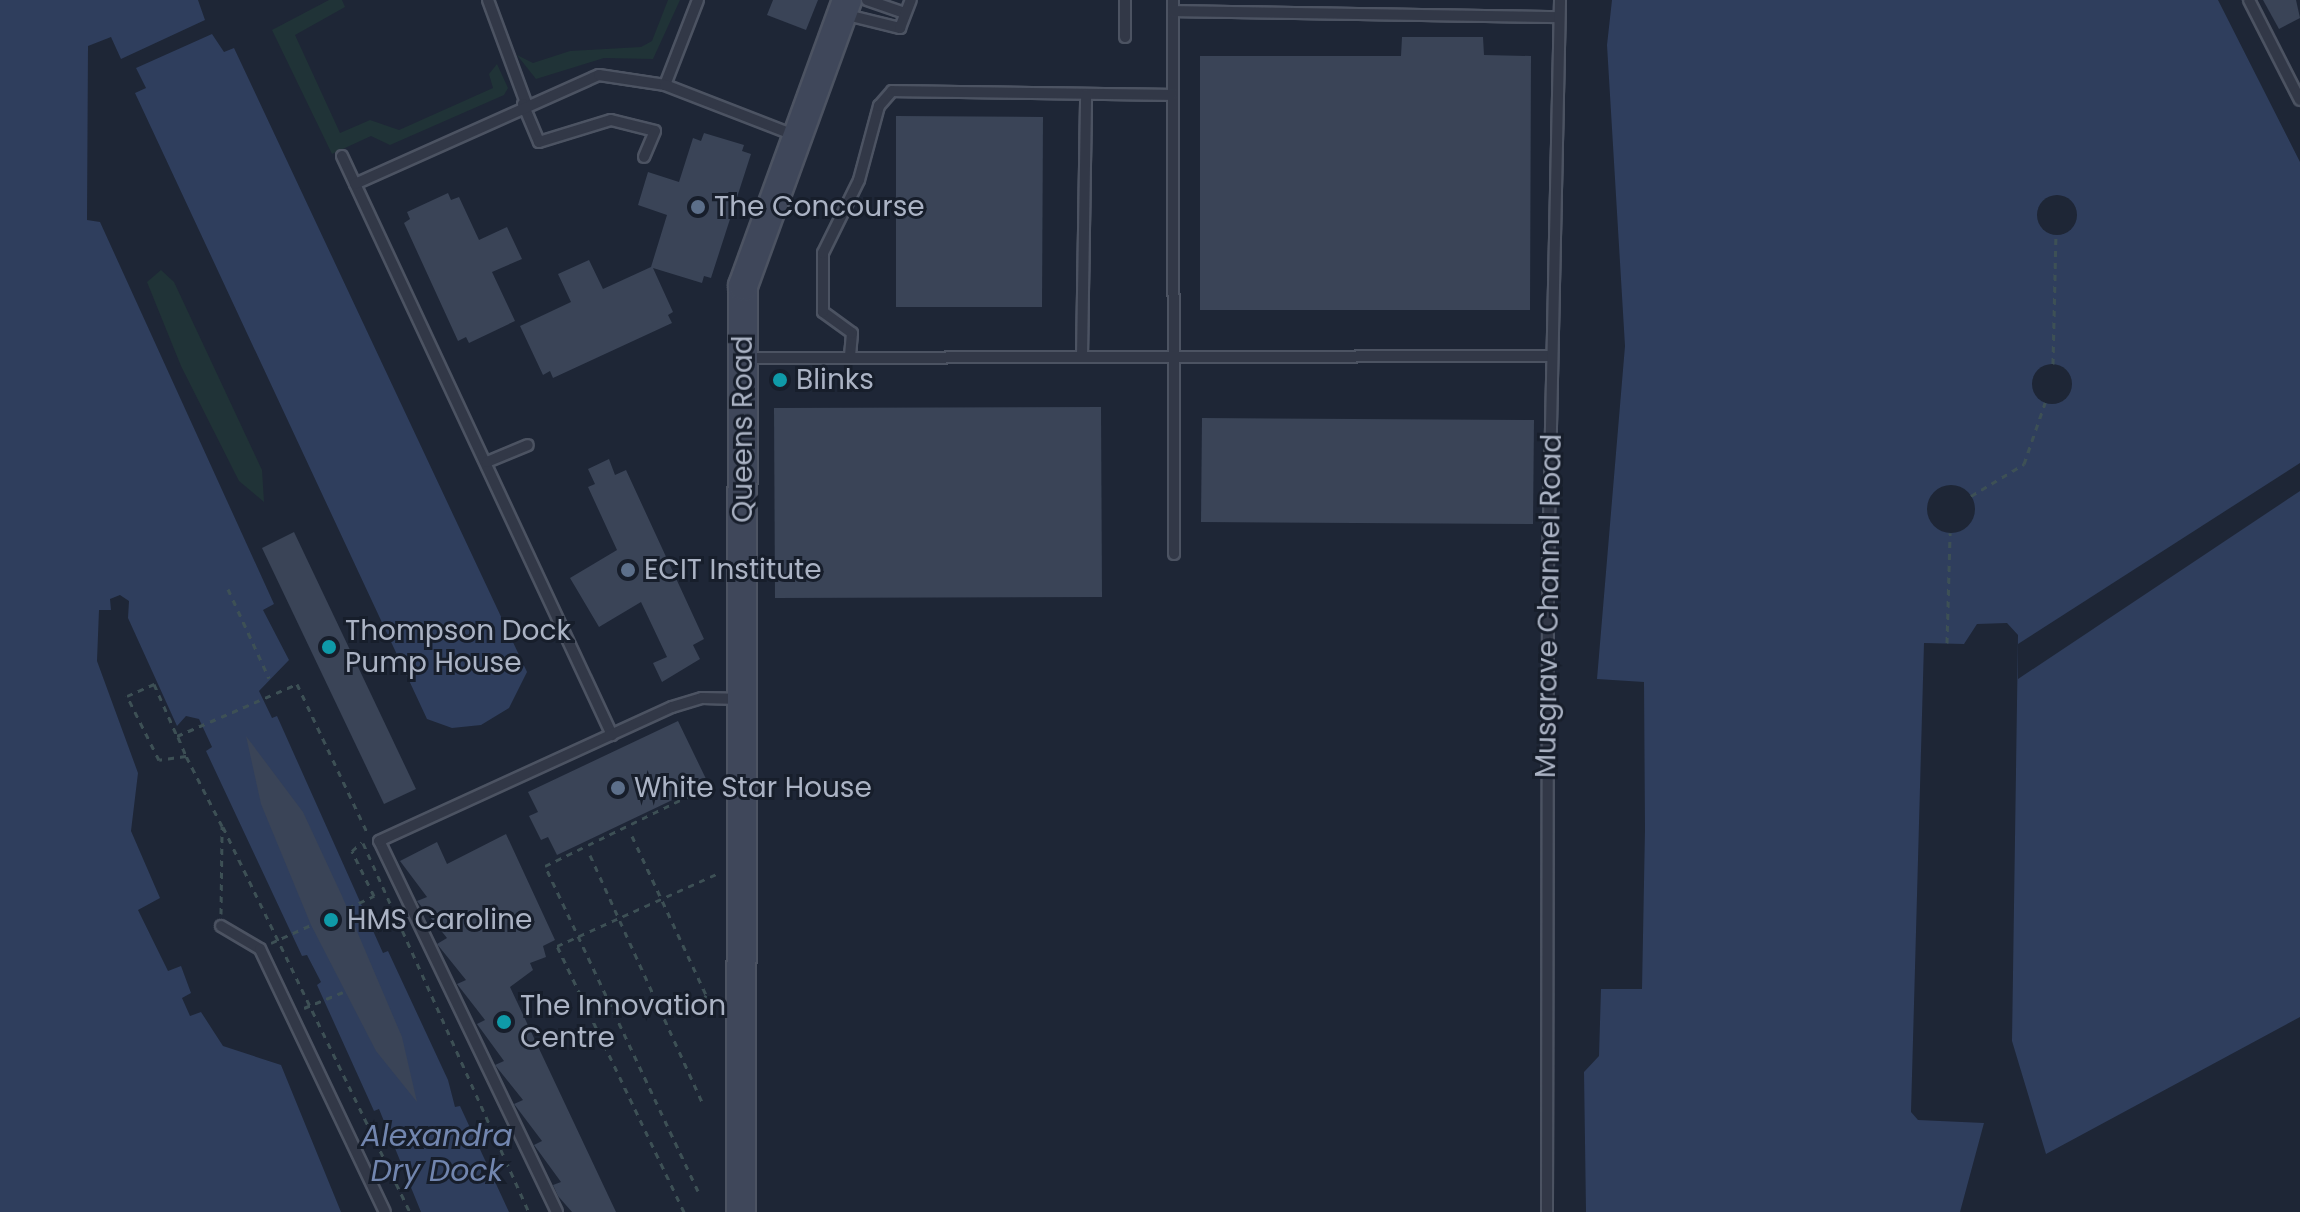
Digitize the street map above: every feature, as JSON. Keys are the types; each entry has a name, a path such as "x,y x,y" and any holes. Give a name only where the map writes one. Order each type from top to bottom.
{"street":[{"name":"Queens Road","path":"741,1212 742,699 748,262 844,7"}],"lane":[{"path":"488,0 539,142 611,120 655,131 644,157"},
{"path":"665,85 698,0"},
{"path":"867,0 904,13"},
{"path":"844,7 900,28 911,0"},
{"path":"1125,0 1125,37"},
{"name":"Musgrave Channel Road","path":"1547,1212 1551,356 1560,0"},
{"path":"2249,0 2300,100"},
{"path":"1174,554 1173,6 1559,17"},
{"path":"355,184 524,104 599,75 665,85 796,136"},
{"path":"850,356 852,333 823,312 823,253 859,180 879,106 892,91 1172,95"},
{"path":"1082,357 1086,94"},
{"path":"342,156 612,735"},
{"path":"745,358 1551,356"},
{"path":"487,462 528,445"},
{"path":"557,1212 374,840 702,698 742,699"},
{"path":"221,926 260,949 293,1012 385,1212"}],"path":[{"path":"2053,364 2056,235"},
{"path":"1971,496 2024,464 2045,403"},
{"path":"1947,643 1950,533"},
{"path":"228,589 269,678"},
{"path":"186,756 159,760 127,696 154,684 186,756 281,938 410,1212"},
{"path":"177,736 297,684 374,840"},
{"path":"698,1191 545,866 717,782"},
{"path":"221,926 222,826"},
{"path":"632,836 706,995 701,1006"},
{"path":"348,908 374,896 351,846 374,840"},
{"path":"374,840 360,846 529,1212"},
{"path":"590,855 703,1104"},
{"path":"684,1212 557,946 711,872 742,874"},
{"path":"260,949 311,925"},
{"path":"293,1012 343,992"}],"green space":[{"path":"329,0 342,0 345,7 295,35 340,133 370,120 399,130 493,88 489,74 497,64 508,88 504,95 390,145 371,136 332,154 272,30"},
{"path":"668,0 680,0 653,59 604,58 536,79 517,55 533,63 570,51 641,47 652,41"},
{"path":"161,270 174,282 262,470 264,502 239,481 181,366 147,282"}],"water":[{"name":"Alexandra Dry Dock","path":"0,0 198,0 205,20 121,59 111,37 88,46 87,220 100,222 274,604 263,610 289,660 259,691 272,718 277,716 383,953 388,951 448,1080 455,1107 460,1106 509,1212 421,1212 379,1109 374,1111 317,985 321,982 307,955 302,956 206,751 212,747 199,719 186,716 177,726 128,618 129,601 120,595 110,599 111,610 99,610 97,661 138,773 131,831 160,898 138,910 168,971 181,966 191,993 182,998 190,1016 201,1012 223,1046 281,1065 341,1212 0,1212"},
{"path":"1612,0 2218,0 2300,162 2300,1017 2046,1154 2012,1041 2018,635 2007,623 1977,624 1964,644 1924,643 1911,1112 1918,1120 1984,1123 1960,1212 1586,1212 1584,1072 1599,1056 1601,989 1642,989 1644,682 1597,679 1625,346 1607,45"},
{"path":"212,34 224,52 234,48 527,672 509,708 481,725 452,728 427,719 135,93 146,88 136,68"}],"pier":[{"path":"2057,195 2071,201 2077,215 2071,229 2057,235 2043,229 2037,215 2043,201"},
{"path":"2052,364 2066,370 2072,384 2066,398 2052,404 2038,398 2032,384 2038,370"},
{"path":"2300,463 2300,491 2018,679 2018,644"},
{"path":"1951,485 1968,492 1975,509 1968,526 1951,533 1934,526 1927,509 1934,492"}],"building":[{"path":"773,0 818,0 806,30 767,15"},
{"path":"2263,0 2296,0 2300,18 2279,29"},
{"path":"1402,37 1483,37 1484,55 1531,56 1530,310 1200,310 1200,56 1401,56"},
{"path":"896,116 1043,117 1042,307 896,307"},
{"path":"704,133 744,145 742,151 751,154 711,278 704,276 702,283 653,268 673,312 668,315 672,323 553,378 550,371 543,375 520,326 571,302 558,274 589,260 603,289 651,267 667,215 638,205 648,172 679,182 693,138 701,141"},
{"path":"448,193 451,200 459,197 479,240 507,227 522,259 492,272 515,321 469,343 466,337 458,341 404,223 410,219 407,212"},
{"path":"1101,407 1102,597 775,598 774,408"},
{"path":"1202,418 1534,420 1533,524 1201,522"},
{"name":"ECIT Institute","path":"609,459 615,475 626,470 704,639 693,645 700,659 662,682 653,663 667,657 641,602 599,627 570,578 617,550 588,487 595,484 588,469"},
{"name":"Thompson Dock Pump House","path":"294,532 416,789 384,804 262,548"},
{"name":"White Star House","path":"678,721 708,783 557,855 548,837 541,840 529,816 538,812 528,792"},
{"name":"HMS Caroline","path":"246,736 303,812 402,1037 417,1102 376,1051 311,925 261,804"},
{"name":"The Innovation Centre","path":"506,834 555,940 543,946 546,957 530,963 533,970 510,987 616,1212 572,1212 558,1196 553,1185 561,1182 534,1145 542,1141 514,1104 523,1100 495,1065 504,1061 477,1024 485,1020 457,984 466,980 437,944 447,938 417,901 427,897 400,861 437,842 447,864"}],"place":[{"name":"The Concourse","path":"698,207"},
{"name":"Blinks","path":"780,380"},
{"name":"ECIT Institute","path":"628,570"},
{"name":"Thompson Dock Pump House","path":"329,647"},
{"name":"White Star House","path":"618,788"},
{"name":"HMS Caroline","path":"331,920"},
{"name":"The Innovation Centre","path":"504,1022"}]}
